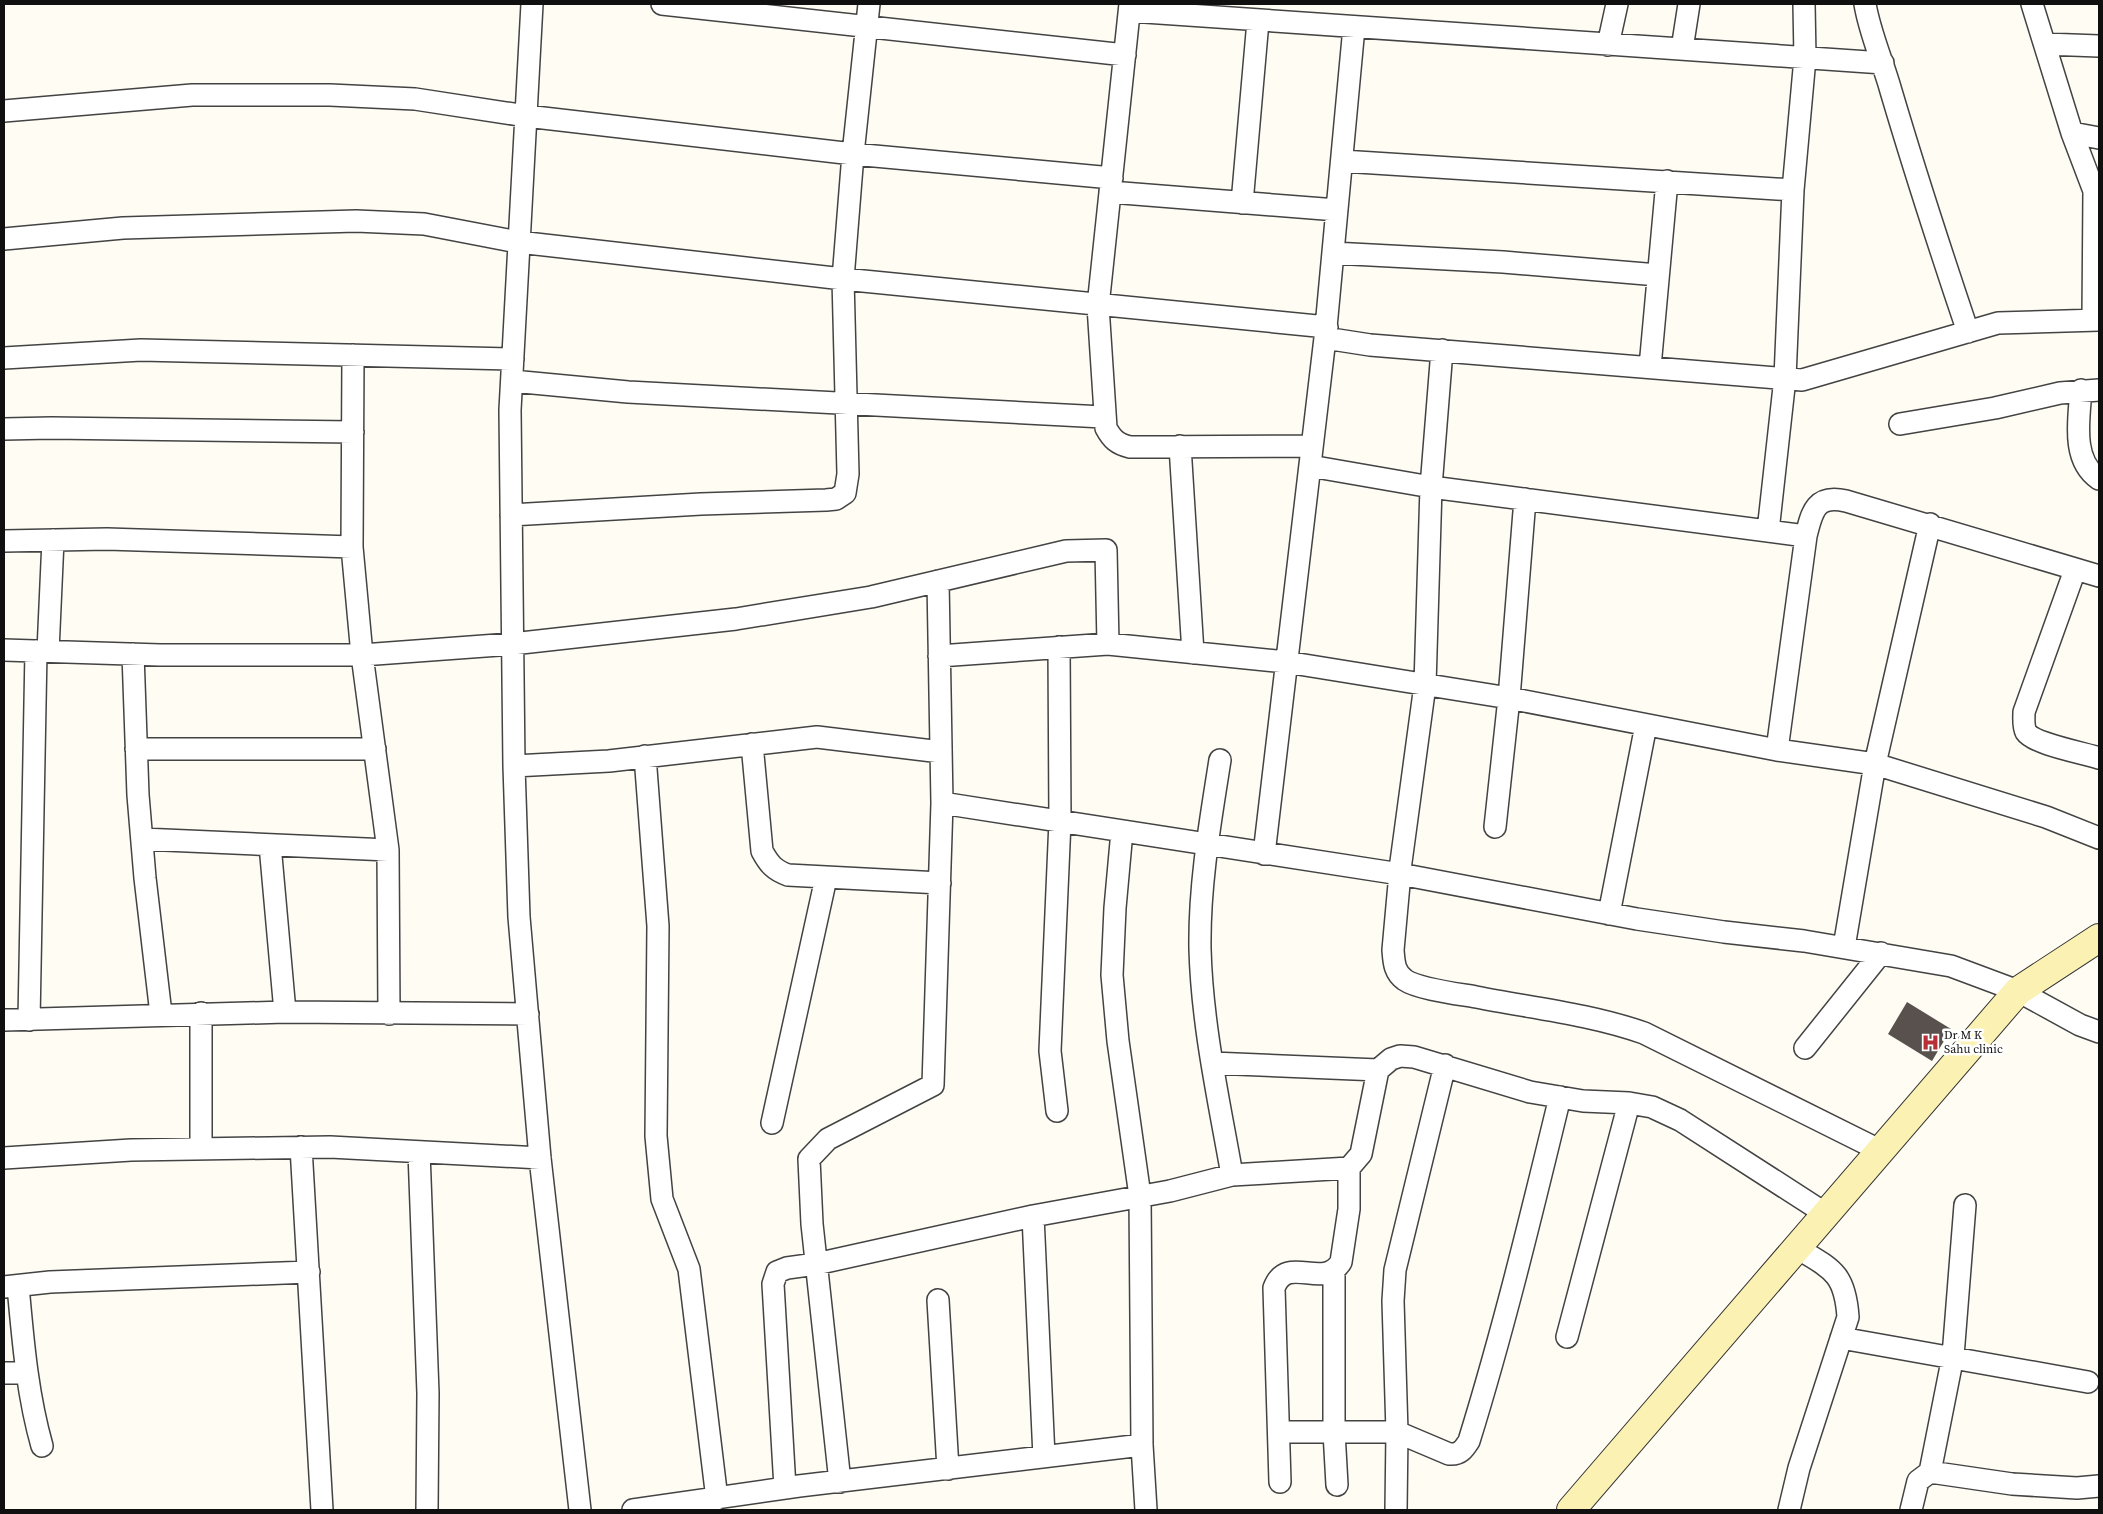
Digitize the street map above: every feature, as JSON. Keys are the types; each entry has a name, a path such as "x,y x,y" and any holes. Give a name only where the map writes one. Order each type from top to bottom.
{"street":[{"path":"532,4 512,381 511,515 514,766 519,917 540,1158 580,1510"},
{"path":"662,4 1125,55"},
{"path":"511,515 701,504 836,499 844,493 846,487 846,402 844,280 853,154 869,4"},
{"path":"1608,44 1617,4"},
{"path":"1682,49 1689,4"},
{"path":"1768,531 1785,378 1793,190 1805,58 1804,4"},
{"path":"1864,4 1924,200 1968,332"},
{"path":"4,239 123,228 356,221 424,224 518,242 1326,333 1370,345 1802,380 1998,323 2096,320 2094,191 2072,133 2032,4"},
{"path":"1806,536 1431,487 1311,456 1180,446 1120,445 1112,438 1106,428 1103,417 1098,306 1130,8 1258,21 1883,63"},
{"path":"1242,203 1258,21"},
{"path":"1264,854 1326,333 1354,27"},
{"path":"2045,44 2099,46"},
{"path":"4,110 192,95 320,95 415,99 526,116 1111,185 1242,203 1337,210"},
{"path":"2072,133 2099,138"},
{"path":"1342,161 1793,190"},
{"path":"1650,368 1667,182"},
{"path":"1333,253 1503,262 1658,275"},
{"path":"4,358 141,350 513,360"},
{"path":"1442,350 1431,487 1425,685 1400,874 1394,964 1398,974 1406,981 1444,992 1612,1022 1644,1033 1881,1151"},
{"path":"353,356 352,547 362,655 388,850 389,1014"},
{"path":"512,381 628,392 1103,417"},
{"path":"1900,424 2090,390 2078,437 2082,455 2090,470 2099,479"},
{"path":"4,429 352,432"},
{"path":"1180,446 1193,652"},
{"path":"1495,827 1509,698 1525,499"},
{"path":"1777,750 1806,536 1813,511 1828,500 1838,499 1930,524 2099,576"},
{"path":"1844,947 1875,764 1930,524"},
{"path":"4,541 107,539 352,547"},
{"path":"29,1020 42,651 53,540"},
{"path":"4,650 133,654 362,655 512,644 736,619 872,596 1066,551 1106,550 1108,644"},
{"path":"2075,570 2024,712 2024,725 2030,735 2043,742 2099,758"},
{"path":"840,1482 816,1264 809,1159 828,1139 933,1085 942,803 938,581"},
{"path":"939,656 1108,644 1286,662 1509,698 1777,750 1875,764 2046,817 2099,838"},
{"path":"1057,1111 1050,1051 1060,821 1059,647"},
{"path":"133,654 136,749 142,840 161,1014"},
{"path":"1609,914 1646,725"},
{"path":"514,766 609,761 817,737 940,752"},
{"path":"752,744 762,851 768,864 777,871 788,875 826,878 940,883"},
{"path":"136,749 375,749"},
{"path":"645,756 658,926 656,1136 662,1199 689,1269 717,1499"},
{"path":"1220,760 1207,845 1200,949 1212,1063 1232,1175"},
{"path":"942,803 1400,874 1609,914 1724,932 1844,947 1951,966 2018,992 2080,1025 2099,1032"},
{"path":"1122,831 1115,908 1112,975 1118,1041 1140,1196 1142,1446 1146,1510"},
{"path":"142,840 388,850"},
{"path":"270,845 285,1012"},
{"path":"772,1123 826,878"},
{"path":"1571,1510 2018,992 2099,938"},
{"path":"1804,1048 1881,953"},
{"path":"4,1020 201,1012 528,1014"},
{"path":"201,1012 201,1149"},
{"path":"1280,1482 1274,1288 1281,1276 1290,1272 1321,1274 1334,1270 1341,1262 1348,1218 1349,1168 1361,1154 1378,1070 1383,1063 1400,1056 1445,1065 1530,1092 1583,1101 1629,1103 1652,1107 1680,1120 1826,1214"},
{"path":"1212,1063 1378,1070"},
{"path":"1396,1510 1397,1432 1393,1301 1395,1270 1445,1065"},
{"path":"1279,1432 1397,1432 1449,1454 1460,1452 1469,1441 1508,1307 1560,1097"},
{"path":"1567,1337 1629,1103"},
{"path":"4,1158 131,1150 301,1147 540,1158"},
{"path":"301,1147 322,1510"},
{"path":"419,1152 428,1393 427,1510"},
{"path":"785,1488 773,1284 774,1276 780,1270 816,1264 1033,1216 1140,1196 1232,1175 1349,1168"},
{"path":"1911,1510 1918,1481 1930,1472 1953,1356 1965,1205"},
{"path":"1033,1216 1044,1457"},
{"path":"1789,1510 1799,1468 1848,1317 1847,1298 1842,1282 1830,1268 1797,1248"},
{"path":"1334,1270 1334,1432 1337,1485"},
{"path":"42,1446 33,1416 11,1287 50,1282 309,1272"},
{"path":"938,1300 948,1469"},
{"path":"1841,1338 1953,1356 2088,1382"},
{"path":"4,1373 26,1373"},
{"path":"633,1510 785,1488 1142,1446"},
{"path":"1930,1472 2012,1484 2077,1488 2099,1486"}],"building":[{"path":"1907,1002 1951,1029 1932,1061 1888,1034"}],"place":[{"name":"Dr M K Sahu clinic","path":"1930,1042"}]}
